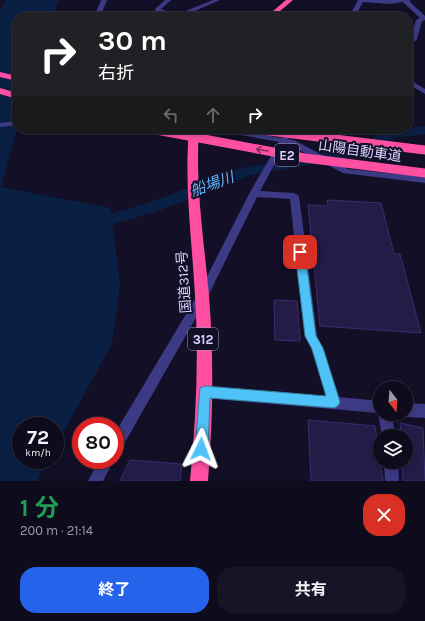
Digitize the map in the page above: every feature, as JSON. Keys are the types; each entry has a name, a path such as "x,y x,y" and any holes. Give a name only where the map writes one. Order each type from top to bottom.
{"highway":[{"path":"275,12 290,0"},
{"path":"0,74 12,77"},
{"path":"0,91 12,95"},
{"name":"山陽自動車道","path":"178,134 298,156 425,173"},
{"name":"国道312号","path":"193,134 192,146 202,297 205,392 199,481"},
{"name":"山陽自動車道","path":"294,134 425,150"}],"street":[{"path":"99,12 104,0"},
{"path":"162,12 157,10 168,0"},
{"path":"188,12 217,0"},
{"path":"355,12 361,0 386,2 406,0 424,18 419,20 413,41"},
{"path":"418,27 425,28"},
{"path":"413,84 425,92"},
{"path":"0,125 12,124"},
{"path":"248,134 284,140 301,146 338,168 355,172 425,180"},
{"path":"124,431 202,297 254,194 287,134"},
{"path":"254,194 294,196 311,336 317,348 334,402"},
{"path":"205,392 373,406"},
{"path":"413,410 425,411"},
{"path":"95,481 102,469"},
{"path":"391,469 392,481"}],"water":[{"path":"6,0 59,0 54,12 12,12 12,134 16,134 1,187 110,208 120,283 112,344 64,431 64,417 12,417 12,469 43,469 37,481 0,481 0,10"}],"building":[{"path":"327,200 381,203 394,254 400,254 421,333 320,326 308,205 328,206"},
{"path":"274,300 297,301 300,341 275,340"},
{"path":"308,420 375,426 375,429 373,429 373,469 381,469 383,481 311,481"},
{"path":"400,423 423,428 425,481 403,481 402,469 413,469 413,429 400,429"},
{"path":"130,460 182,464 180,481 120,481"}],"waterway":[{"name":"船場川","path":"413,130 425,130"},
{"name":"船場川","path":"88,225 150,208 247,171 357,152 382,138 394,134"}],"route":[{"path":"201,449 205,392 334,402 317,348 311,336 300,252"}]}
